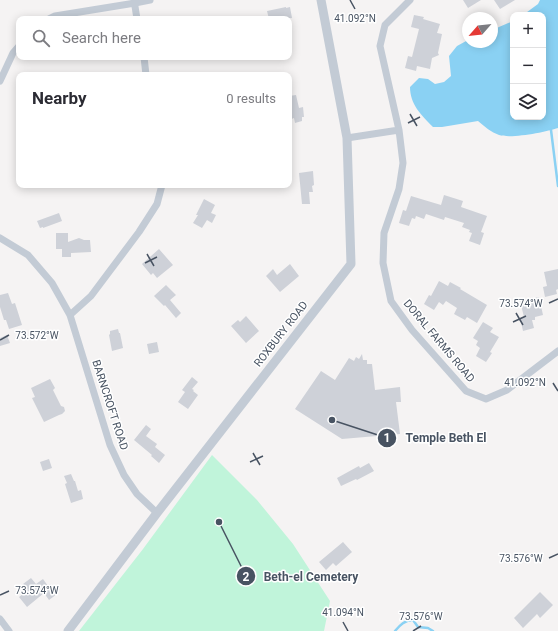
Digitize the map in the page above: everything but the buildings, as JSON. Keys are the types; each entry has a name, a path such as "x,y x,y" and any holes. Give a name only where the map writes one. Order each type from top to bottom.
{"street":[{"path":"55,16 150,0"},
{"name":"ROXBURY ROAD","path":"68,631 157,513 351,264 347,138 321,0"},
{"name":"DORAL FARMS ROAD","path":"410,0 385,25 380,46 399,130 402,163 399,190 384,233 383,263 391,301 412,330 466,391 486,399 508,390 558,351"},
{"path":"134,2 136,16"},
{"path":"0,81 16,50"},
{"path":"144,60 146,72"},
{"path":"347,138 399,130"},
{"path":"70,316 91,296 139,232 156,204 161,188"},
{"name":"BARNCROFT ROAD","path":"0,238 28,255 52,283 70,316 110,445 124,475 137,494 157,513"},
{"path":"0,619 9,631"}],"green space":[{"path":"212,455 257,500 293,544 330,601 324,631 79,631 143,549"}],"water":[{"path":"540,0 558,0 558,128 520,136 504,136 496,134 478,121 433,127 420,114 414,104 410,93 410,87 419,78 428,79 435,84 444,82 451,76 449,56 457,46 462,43 462,48 498,48 498,27 510,22 510,120 546,120 546,12 527,12 538,4"}],"waterway":[{"path":"551,130 558,186"},
{"path":"395,631 403,623 413,620 418,627 428,628 433,631"}],"place":[{"name":"Temple Beth El","path":"332,420"},
{"name":"Beth-el Cemetery","path":"219,522"}]}
